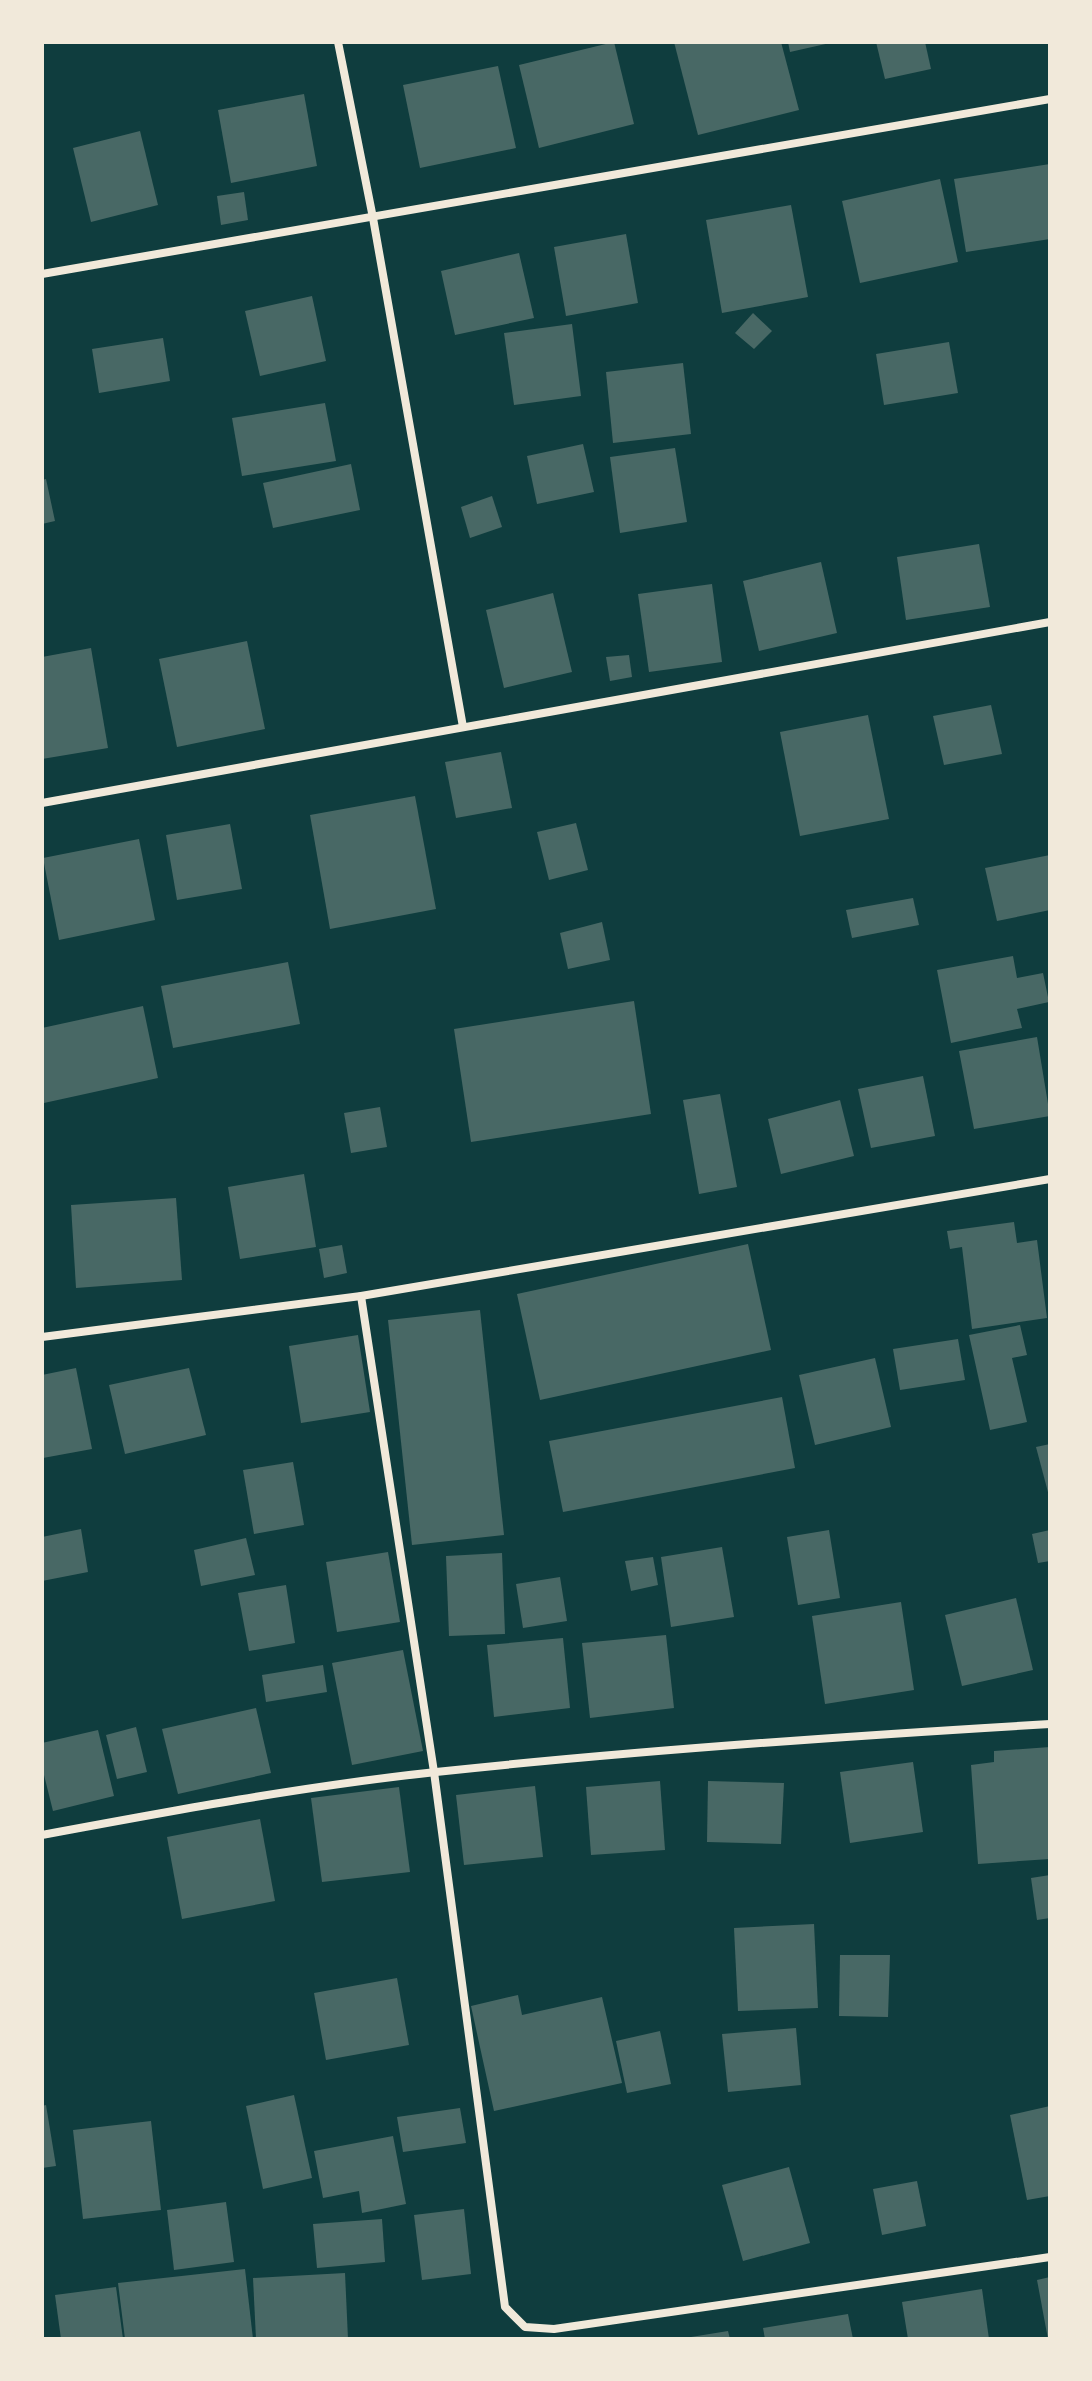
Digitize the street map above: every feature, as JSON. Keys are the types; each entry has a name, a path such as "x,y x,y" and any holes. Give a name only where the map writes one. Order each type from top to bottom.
{"street":[{"path":"338,42 373,218 463,727"},
{"path":"42,274 1050,99"},
{"path":"42,803 1050,622"},
{"path":"42,1337 361,1296 1050,1179"},
{"path":"361,1296 434,1772 505,2307 525,2327 554,2329 1050,2257"},
{"path":"42,1835 185,1808 434,1772 869,1735 1050,1724"}],"building":[{"path":"614,42 634,124 539,148 519,65"},
{"path":"674,42 781,42 799,110 698,135"},
{"path":"788,42 830,42 830,43 790,52"},
{"path":"876,42 925,42 931,69 885,79"},
{"path":"498,66 516,148 420,168 403,85"},
{"path":"304,94 317,166 231,183 218,110"},
{"path":"140,131 158,205 91,222 73,148"},
{"path":"1050,164 1050,239 966,252 954,179"},
{"path":"940,179 958,262 860,283 842,201"},
{"path":"244,192 248,220 221,225 217,196"},
{"path":"791,205 808,297 722,313 706,220"},
{"path":"626,234 638,303 566,316 554,247"},
{"path":"519,253 534,318 455,335 441,271"},
{"path":"312,296 326,361 260,376 245,311"},
{"path":"753,313 772,331 754,349 735,333"},
{"path":"572,324 581,396 514,405 504,333"},
{"path":"163,338 170,381 99,393 92,349"},
{"path":"949,342 958,393 884,405 876,354"},
{"path":"683,363 691,434 613,443 606,372"},
{"path":"325,403 336,461 242,476 232,418"},
{"path":"583,444 594,492 537,504 527,456"},
{"path":"675,448 687,522 620,533 610,457"},
{"path":"351,464 360,510 273,528 263,483"},
{"path":"46,479 55,521 42,524 42,480"},
{"path":"492,496 502,527 470,538 461,507"},
{"path":"979,544 990,607 906,620 897,557"},
{"path":"821,562 837,633 759,651 743,581"},
{"path":"712,584 722,662 649,672 638,594"},
{"path":"553,593 572,672 504,688 486,610"},
{"path":"247,641 265,729 177,747 159,659"},
{"path":"91,648 108,748 42,759 42,657"},
{"path":"629,655 632,677 610,681 606,657"},
{"path":"991,705 1002,754 944,765 933,716"},
{"path":"868,715 889,819 800,836 780,732"},
{"path":"501,752 512,808 456,818 445,762"},
{"path":"415,796 436,909 330,929 310,815"},
{"path":"576,823 588,870 549,880 537,832"},
{"path":"230,824 242,889 177,900 166,835"},
{"path":"139,839 155,920 59,940 43,858"},
{"path":"1050,855 1050,910 997,921 985,868"},
{"path":"913,898 919,925 852,938 846,910"},
{"path":"602,922 610,960 568,969 560,933"},
{"path":"1013,956 1017,978 1043,973 1049,1002 1017,1009 1022,1028 951,1043 937,970"},
{"path":"288,962 300,1024 173,1048 161,986"},
{"path":"634,1001 651,1114 471,1142 454,1029"},
{"path":"143,1006 158,1078 44,1103 42,1028"},
{"path":"1037,1037 1050,1116 974,1129 959,1051"},
{"path":"923,1076 935,1136 871,1148 858,1089"},
{"path":"720,1094 737,1187 699,1194 683,1100"},
{"path":"840,1100 854,1156 781,1174 768,1119"},
{"path":"380,1107 387,1147 351,1153 344,1113"},
{"path":"304,1174 316,1247 240,1259 228,1187"},
{"path":"176,1198 182,1280 76,1288 71,1205"},
{"path":"1014,1222 1017,1243 1037,1240 1047,1318 972,1329 962,1247 950,1249 947,1231"},
{"path":"748,1244 771,1350 540,1400 517,1294"},
{"path":"342,1245 347,1273 324,1278 319,1249"},
{"path":"480,1310 504,1535 412,1545 388,1320"},
{"path":"1020,1325 1027,1355 1012,1358 1027,1422 990,1430 969,1335"},
{"path":"358,1335 370,1412 301,1423 289,1346"},
{"path":"958,1339 965,1380 900,1390 893,1349"},
{"path":"875,1358 891,1427 815,1445 799,1375"},
{"path":"76,1368 92,1449 43,1458 42,1375"},
{"path":"189,1368 206,1435 125,1454 109,1385"},
{"path":"782,1397 795,1468 563,1512 549,1441"},
{"path":"1050,1444 1050,1496 1049,1496 1036,1447"},
{"path":"293,1462 304,1525 254,1534 243,1470"},
{"path":"81,1529 88,1572 42,1581 42,1537"},
{"path":"829,1530 840,1598 798,1605 787,1537"},
{"path":"1050,1530 1050,1561 1038,1563 1032,1534"},
{"path":"246,1538 255,1575 201,1586 194,1550"},
{"path":"722,1547 734,1617 671,1627 661,1557"},
{"path":"388,1552 400,1622 337,1632 326,1562"},
{"path":"502,1553 505,1634 449,1636 446,1556"},
{"path":"653,1557 658,1585 631,1591 625,1561"},
{"path":"560,1577 567,1621 523,1628 516,1584"},
{"path":"286,1585 295,1643 249,1651 238,1593"},
{"path":"1016,1598 1033,1670 962,1686 945,1615"},
{"path":"901,1602 914,1690 825,1704 812,1616"},
{"path":"666,1635 674,1708 590,1718 582,1643"},
{"path":"563,1638 570,1708 494,1717 487,1645"},
{"path":"403,1650 423,1751 352,1765 332,1663"},
{"path":"323,1665 327,1692 266,1702 262,1675"},
{"path":"256,1708 271,1773 178,1794 162,1729"},
{"path":"136,1727 147,1772 117,1779 106,1735"},
{"path":"98,1730 114,1796 53,1811 42,1767 42,1743"},
{"path":"1050,1747 1050,1859 978,1864 971,1765 994,1762 994,1751"},
{"path":"913,1762 923,1832 850,1843 840,1772"},
{"path":"660,1781 665,1850 591,1855 586,1787"},
{"path":"708,1781 784,1783 781,1844 707,1842"},
{"path":"535,1786 543,1857 464,1865 456,1795"},
{"path":"399,1787 410,1872 322,1882 311,1798"},
{"path":"260,1819 275,1901 182,1919 167,1837"},
{"path":"1050,1875 1050,1918 1037,1920 1031,1878"},
{"path":"814,1924 818,2008 738,2011 734,1928"},
{"path":"840,1955 890,1955 888,2017 839,2016"},
{"path":"397,1978 409,2045 326,2060 314,1993"},
{"path":"518,1995 522,2015 602,1997 622,2083 494,2111 471,2006"},
{"path":"796,2028 801,2085 728,2092 722,2034"},
{"path":"660,2031 671,2084 627,2093 616,2041"},
{"path":"294,2095 312,2178 263,2189 246,2106"},
{"path":"46,2105 56,2166 42,2168 42,2106"},
{"path":"1050,2106 1050,2196 1027,2200 1010,2115"},
{"path":"460,2108 466,2143 403,2152 397,2117"},
{"path":"151,2121 161,2210 83,2219 73,2130"},
{"path":"393,2136 406,2204 362,2213 359,2191 323,2198 314,2151"},
{"path":"789,2167 810,2243 743,2261 722,2185"},
{"path":"917,2181 926,2226 882,2235 873,2189"},
{"path":"226,2202 234,2262 174,2270 167,2210"},
{"path":"464,2209 471,2274 422,2280 414,2215"},
{"path":"382,2219 385,2262 317,2268 313,2224"},
{"path":"245,2269 253,2339 125,2339 118,2283"},
{"path":"345,2273 348,2339 256,2339 253,2278"},
{"path":"1050,2277 1050,2339 1048,2339 1037,2280"},
{"path":"116,2287 123,2339 61,2339 55,2295"},
{"path":"982,2289 989,2339 908,2339 902,2302"},
{"path":"848,2314 853,2339 765,2339 763,2328"},
{"path":"728,2331 730,2339 691,2339 691,2337"}]}
